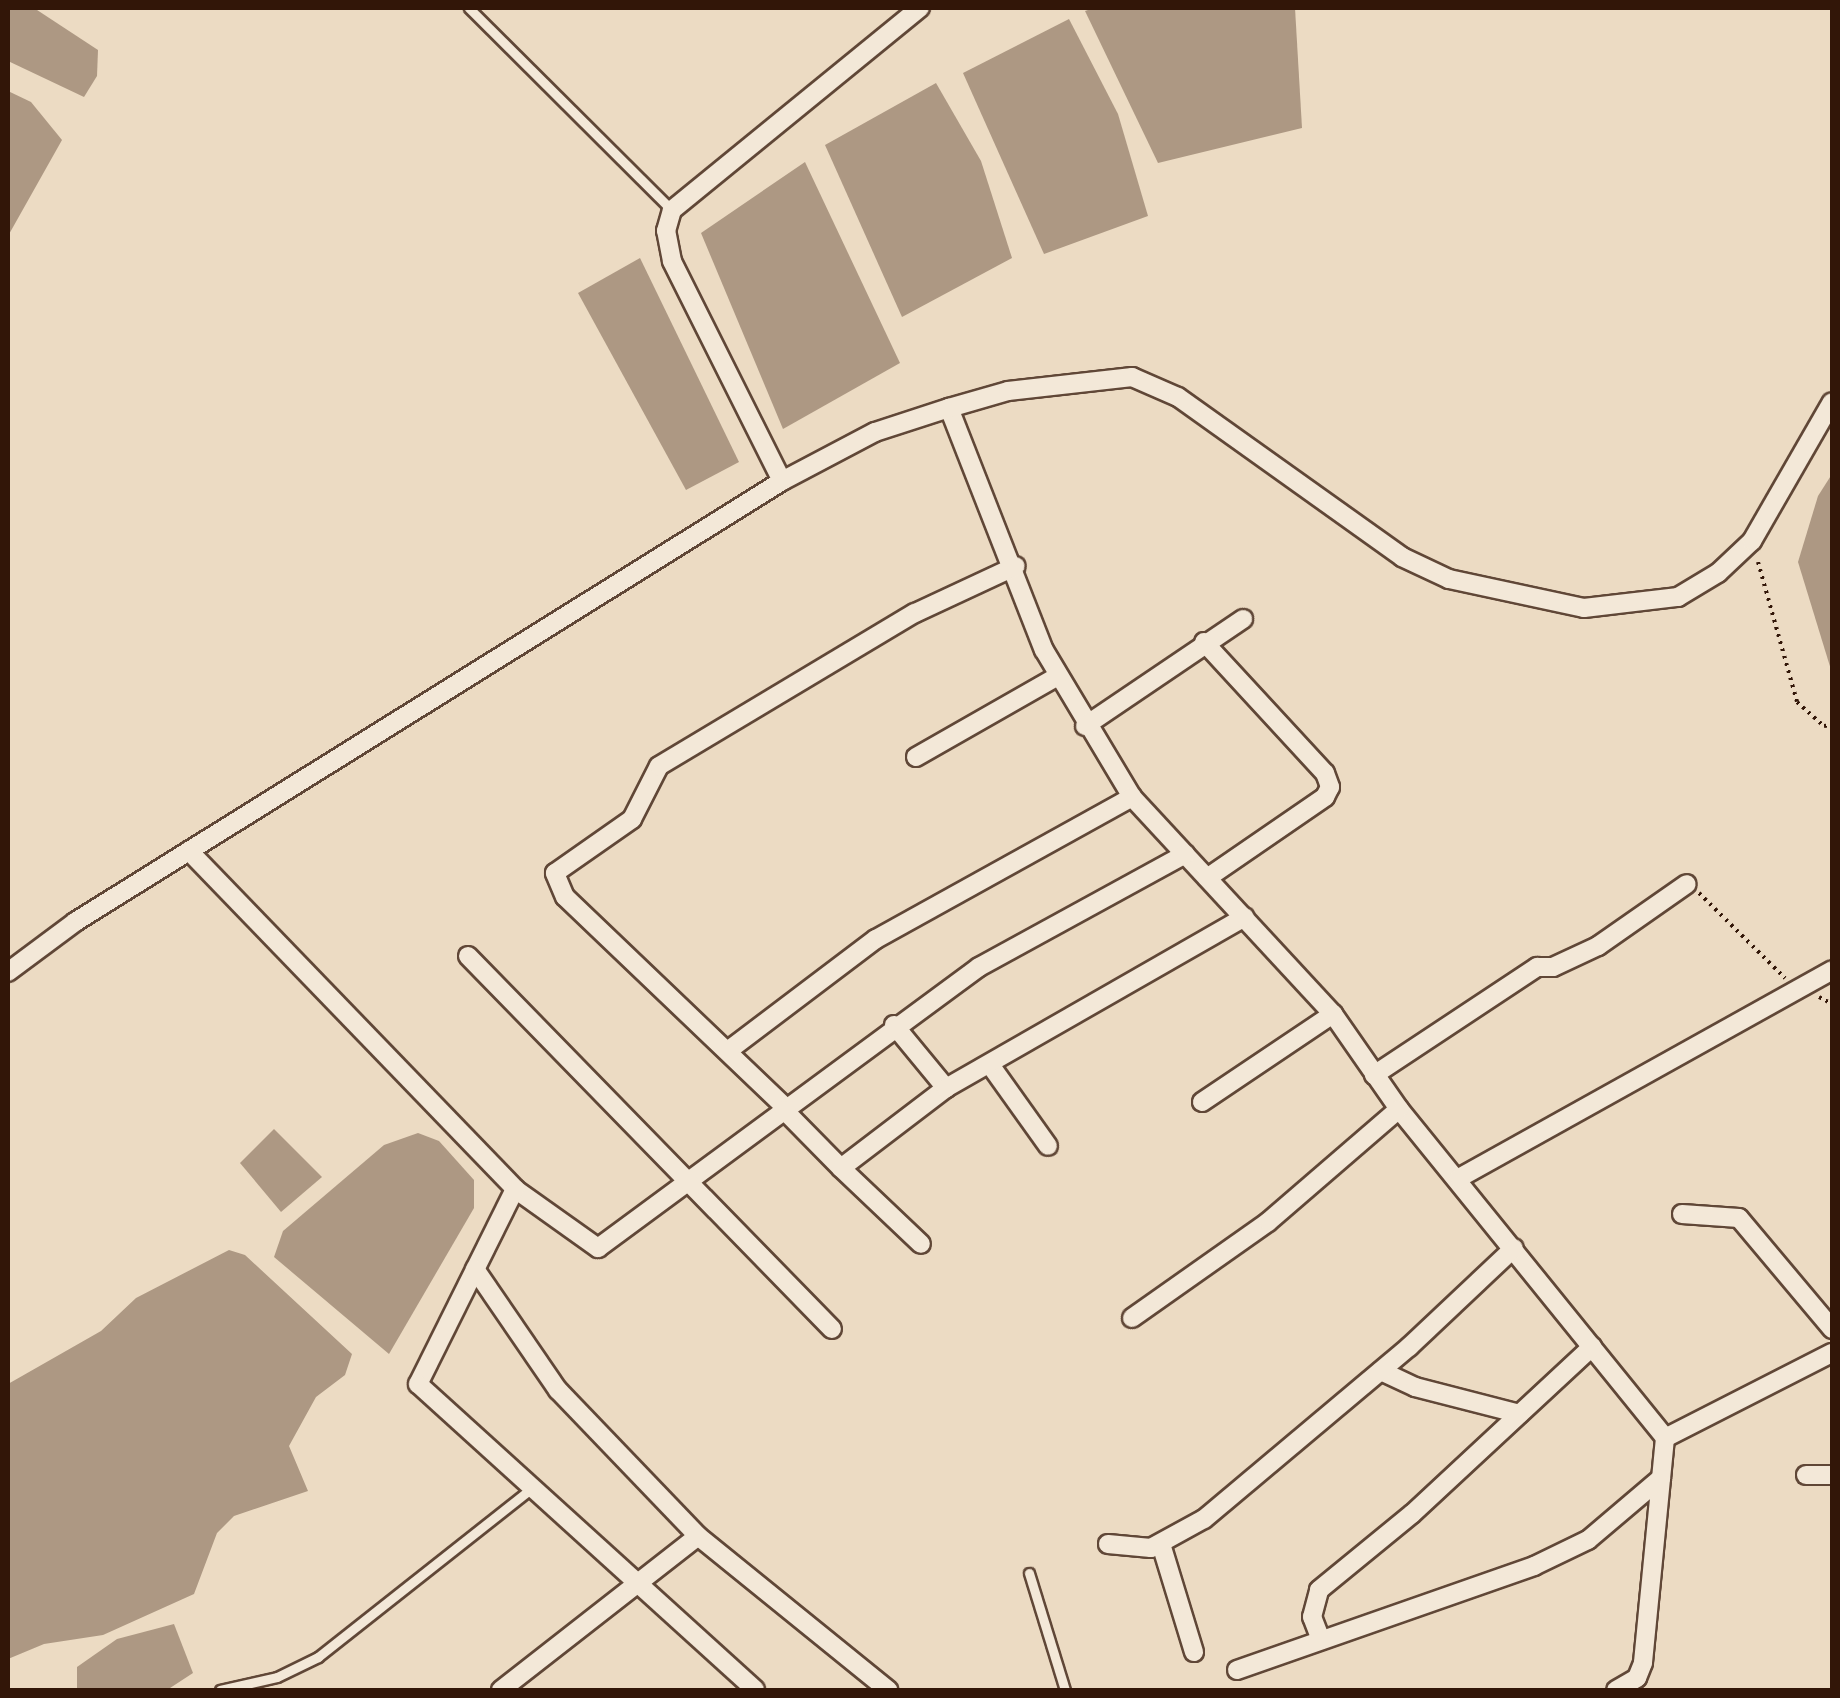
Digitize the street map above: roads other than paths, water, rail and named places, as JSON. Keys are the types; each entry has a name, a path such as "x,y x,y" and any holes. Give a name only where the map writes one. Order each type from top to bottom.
{"street":[{"path":"782,481 672,261 666,231 672,210 920,8"},
{"path":"8,972 189,851 782,481 875,432 949,408 1008,391 1132,378 1178,398 1402,556 1449,579 1584,608 1659,602 1718,573 1752,541 1832,402"},
{"path":"949,408 1058,676 1085,726 1132,797 1332,1014 1399,1110 1459,1178 1665,1438 1643,1663 1637,1678 1616,1690"},
{"path":"921,1244 841,1168 729,1050 565,898 555,874 632,818 659,766 915,613 1016,566"},
{"path":"1085,726 1243,618"},
{"path":"1204,642 1325,773 1330,787 1325,797 1207,878"},
{"path":"916,757 1058,676"},
{"path":"729,1050 892,929 1132,797"},
{"path":"189,851 514,1188 598,1248 894,1025 979,967 1185,854"},
{"path":"1374,1074 1537,968 1554,967 1598,946 1687,884"},
{"path":"841,1168 946,1088 992,1066 1244,917"},
{"path":"468,956 832,1329"},
{"path":"1459,1178 1832,970"},
{"path":"1202,1102 1332,1014"},
{"path":"894,1025 946,1088"},
{"path":"992,1066 1048,1146"},
{"path":"1132,1318 1268,1222 1399,1110"},
{"path":"514,1188 418,1384 639,1580 746,1687"},
{"path":"1682,1214 1739,1218 1832,1329"},
{"path":"1108,1544 1162,1544 1204,1519 1381,1371 1514,1248"},
{"path":"475,1269 558,1390 698,1536 888,1690"},
{"path":"1321,1640 1312,1617 1319,1590 1592,1347"},
{"path":"1665,1438 1832,1354"},
{"path":"1381,1371 1415,1388 1520,1414"},
{"path":"1806,1475 1832,1476"},
{"path":"1237,1670 1534,1566 1588,1540 1661,1478"},
{"path":"501,1690 698,1536"},
{"path":"1162,1544 1194,1652"}],"lane":[{"path":"469,8 672,210"},
{"path":"220,1690 278,1676 318,1658 534,1486"},
{"path":"1030,1573 1065,1690"}]}
